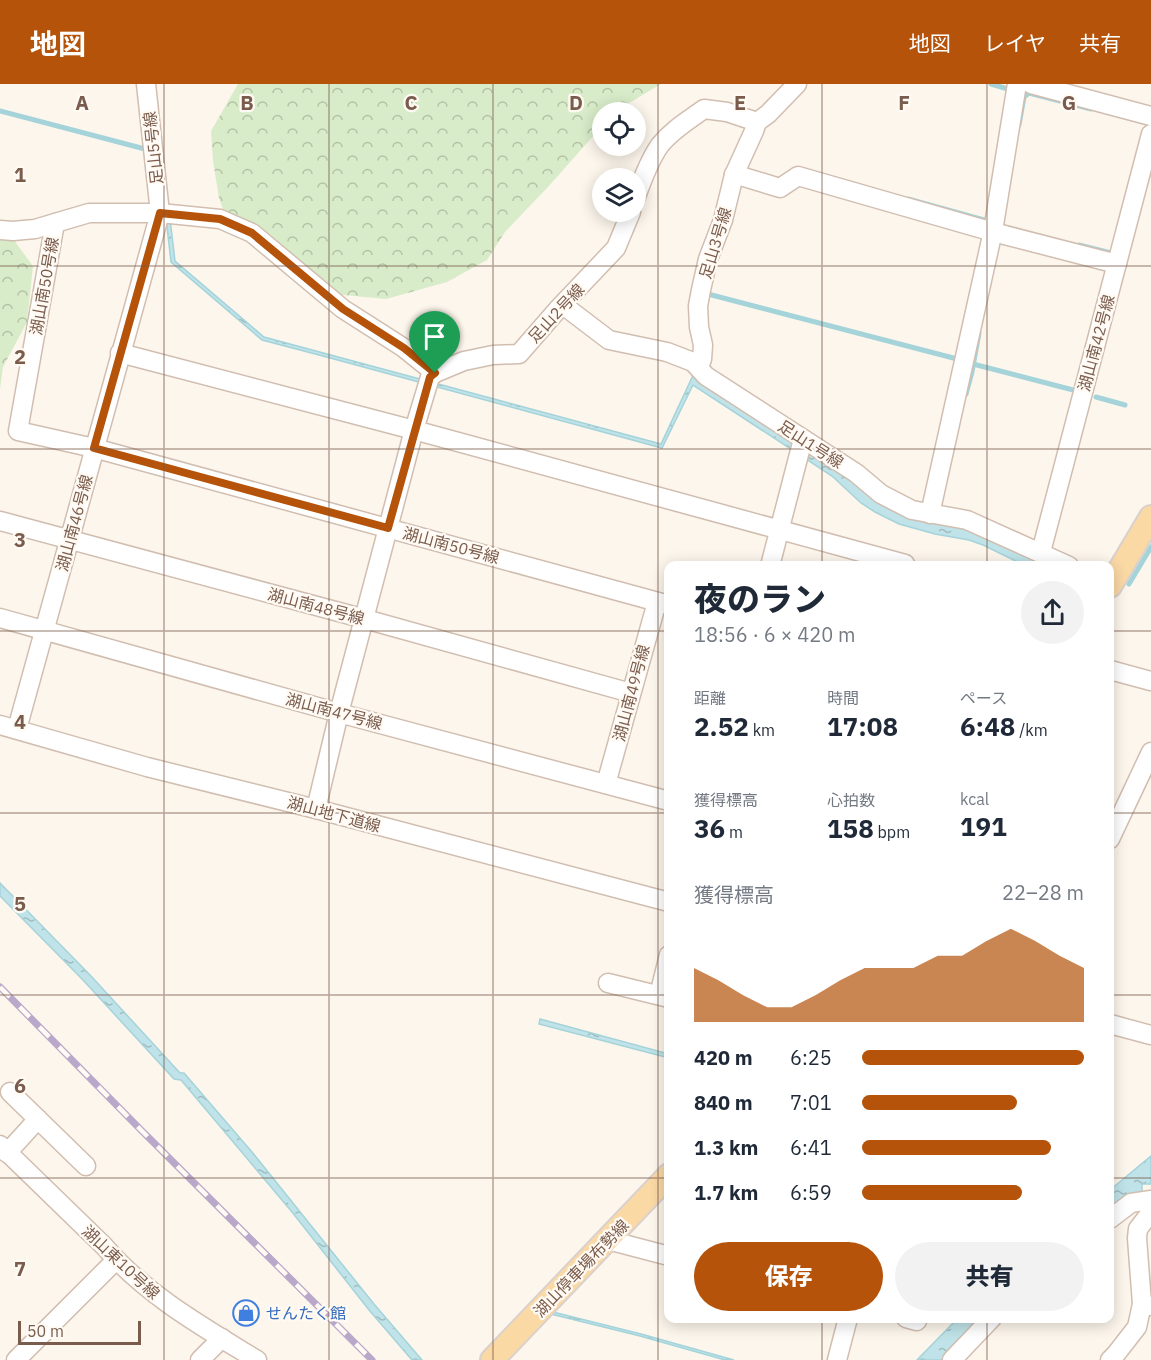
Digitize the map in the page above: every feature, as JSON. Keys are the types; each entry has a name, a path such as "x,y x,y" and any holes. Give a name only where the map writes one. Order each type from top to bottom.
{"main road":[{"path":"1114,574 1151,518"},
{"name":"湖山停車場布勢線","path":"492,1360 664,1180"}],"street":[{"name":"足山5号線","path":"146,84 160,213"},
{"path":"646,172 659,146 674,130 704,109 727,112 757,122 797,84"},
{"path":"930,514 993,232 1017,84"},
{"path":"1031,84 1151,116"},
{"name":"足山3号線","path":"699,367 703,345 698,306 708,259 723,220 734,174 757,122"},
{"name":"湖山南42号線","path":"1041,552 1151,134"},
{"path":"734,174 780,188 798,176 993,232 1117,264"},
{"path":"0,230 35,229 89,213 160,213 220,219 252,233 343,309 404,348 435,373 430,377 414,430 316,809"},
{"name":"湖山南46号線","path":"8,727 45,630 160,213"},
{"name":"足山2号線","path":"435,373 464,361 493,355 519,354 616,248 627,222"},
{"name":"湖山南50号線","path":"55,223 18,431 94,448 663,604"},
{"name":"足山1号線","path":"563,304 609,340 667,352 693,362 706,376 802,446 856,473 881,494 912,510 967,520 1059,561"},
{"path":"120,353 414,430 894,561"},
{"path":"771,561 802,446"},
{"name":"湖山南48号線","path":"0,521 631,693"},
{"name":"湖山南49号線","path":"606,784 631,693 663,604"},
{"name":"湖山南47号線","path":"0,618 339,713 664,800"},
{"path":"1114,671 1151,681"},
{"name":"湖山地下道線","path":"8,727 147,767 664,901"},
{"path":"1114,831 1151,752"},
{"path":"608,983 664,997"},
{"path":"1114,1025 1150,1033"},
{"path":"10,1092 86,1166"},
{"path":"4,1149 38,1119"},
{"name":"湖山東10号線","path":"4,1149 116,1260 161,1299 257,1360"},
{"path":"1114,1216 1131,1203 1151,1200"},
{"path":"1110,1360 1137,1327 1147,1305 1137,1234 1138,1229 1151,1212"},
{"path":"608,1240 664,1255"},
{"path":"16,1360 116,1260"},
{"path":"837,1360 847,1323"},
{"path":"952,1360 987,1323"},
{"path":"200,1360 222,1338"}],"green space":[{"path":"238,84 661,84 631,102 592,102 592,137 505,232 487,260 447,282 386,299 333,294 224,212 219,198 213,161 211,131"},
{"path":"0,236 15,238 16,243 33,266 27,322 3,367 0,389"}],"water":[{"path":"154,84 175,261 264,337 661,444 694,373 840,470 880,504 901,515 958,526 1041,561 1016,561 969,540 899,524 875,512 861,503 832,476 693,385 662,448 262,340 171,262 153,102"},
{"path":"0,883 91,976 180,1073 184,1073 252,1152 422,1360 412,1360 181,1080 174,1079 83,980 0,896"},
{"path":"540,1019 664,1053 664,1057 539,1024"},
{"path":"1151,1156 1151,1184 1142,1184 1142,1194 1114,1212 1114,1187"},
{"path":"553,1312 734,1360 725,1360 551,1314"},
{"path":"953,1323 982,1323 946,1360 917,1360"}],"waterway":[{"path":"991,84 1008,89"},
{"path":"1019,125 1024,97 1029,93 1091,109"},
{"path":"0,111 145,149"},
{"path":"908,199 984,220"},
{"path":"1079,245 1111,253"},
{"path":"704,293 961,360"},
{"path":"966,394 979,333"},
{"path":"973,364 1077,391"},
{"path":"1096,397 1125,405"},
{"path":"1129,584 1151,547"}],"railway":[{"path":"0,987 372,1360"}],"place":[{"name":"せんたく館","path":"246,1313"}],"route":[{"path":"160,213 220,219 252,233 328,298 404,348 435,373 430,377 388,528 94,448 160,213"}]}
